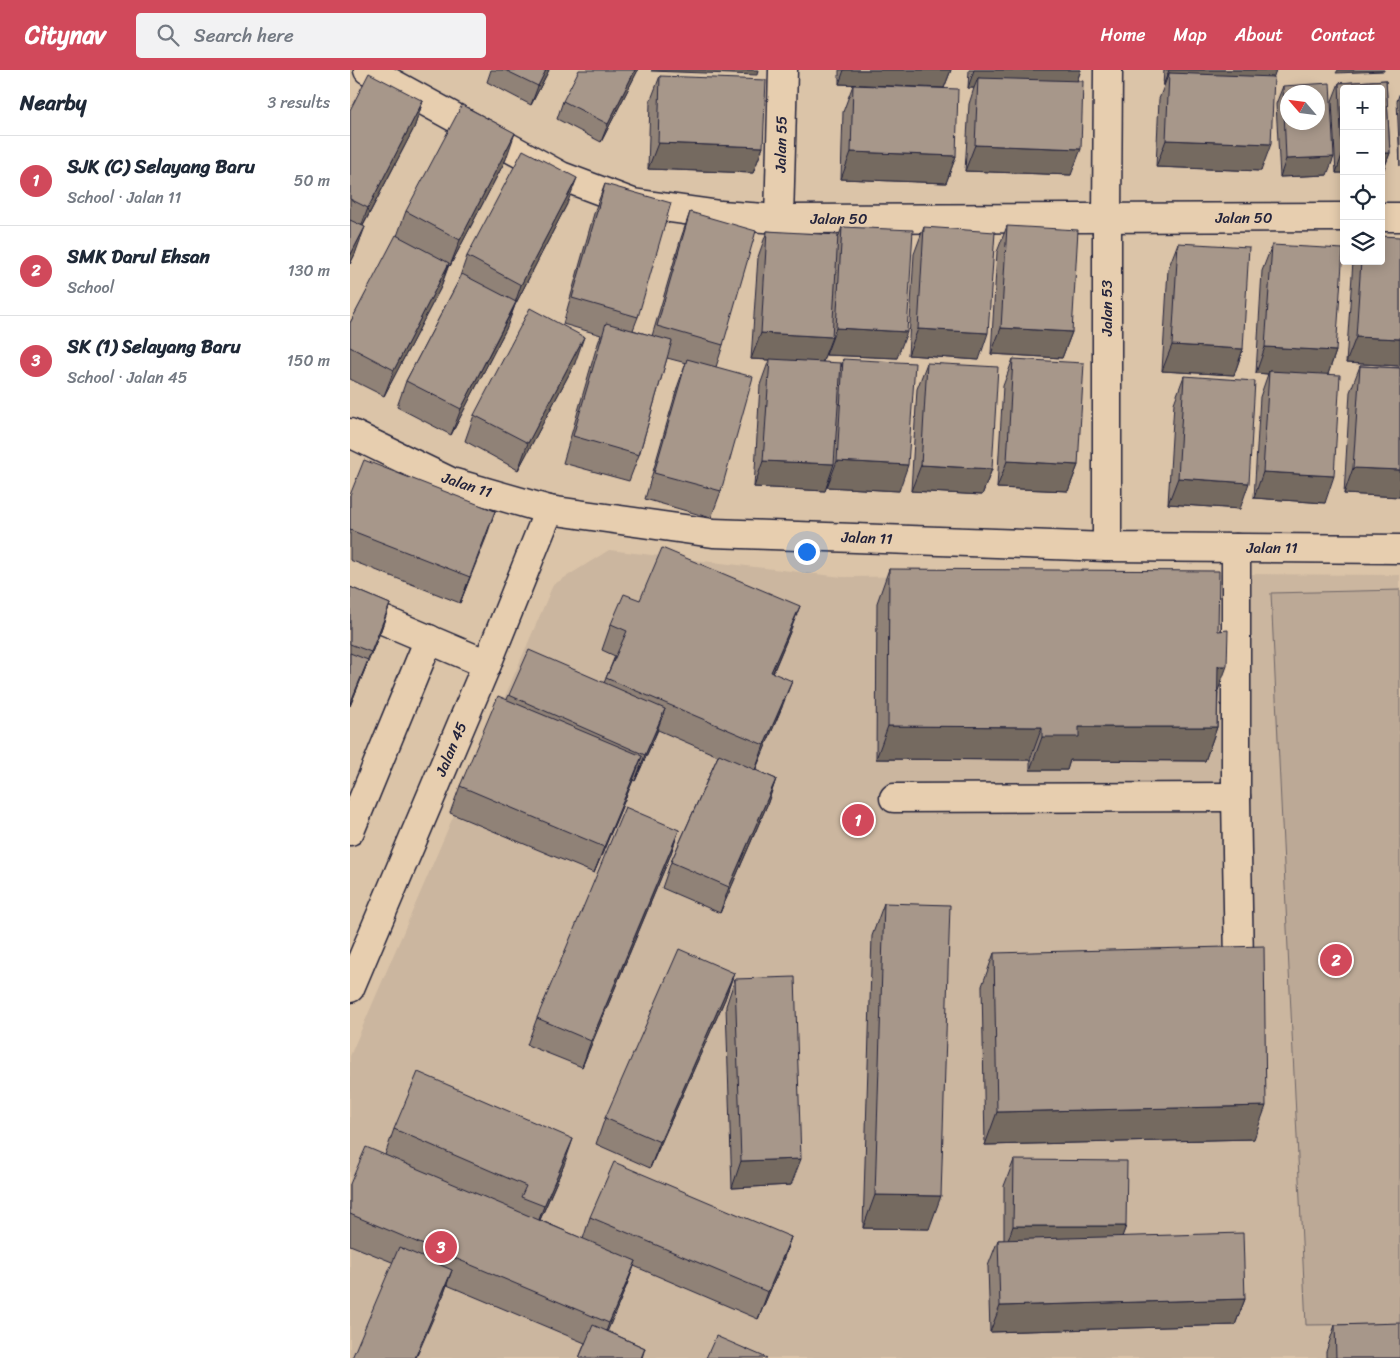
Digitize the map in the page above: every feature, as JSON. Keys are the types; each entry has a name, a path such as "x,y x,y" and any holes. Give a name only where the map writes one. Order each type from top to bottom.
{"street":[{"name":"Jalan 50","path":"368,70 561,176 633,203 720,215 779,219 1340,217"},
{"name":"Jalan 55","path":"779,219 783,70"},
{"name":"Jalan 53","path":"1107,547 1108,70"},
{"path":"1385,217 1400,217"},
{"name":"Jalan 11","path":"350,434 451,482 549,510 713,534 1107,547 1400,549"},
{"name":"Jalan 45","path":"350,988 549,510"},
{"path":"1236,548 1236,797 1239,962"},
{"path":"350,606 486,664"},
{"path":"350,832 429,640"},
{"path":"894,798 1236,797"}],"shaded area":[{"path":"609,550 842,577 1237,574 1400,575 1400,1358 350,1358 350,1056 553,585"},
{"path":"1400,590 1400,1324 1306,1325 1271,593"}],"building":[{"path":"505,70 546,70 538,86"},
{"path":"579,70 635,70 608,124 563,101"},
{"path":"369,73 423,101 368,208 350,199 350,110"},
{"path":"1169,73 1274,77 1271,144 1166,140"},
{"path":"660,76 766,80 763,147 658,143"},
{"path":"978,78 1083,81 1081,149 975,145"},
{"path":"1386,80 1390,153 1385,153 1385,85 1340,85 1340,107 1339,83"},
{"path":"1330,83 1334,157 1286,159 1285,130 1325,130 1325,85 1299,85"},
{"path":"853,85 958,89 956,156 851,152"},
{"path":"462,105 515,133 460,240 406,211"},
{"path":"523,150 577,178 521,285 467,256"},
{"path":"605,184 671,203 638,317 572,298"},
{"path":"690,212 756,231 723,345 657,326"},
{"path":"350,220 365,227 350,256"},
{"path":"1007,226 1078,230 1072,332 1001,328"},
{"path":"842,227 913,230 907,332 836,328"},
{"path":"924,227 995,232 988,333 918,329"},
{"path":"767,231 838,235 832,337 761,333"},
{"path":"396,235 449,263 394,370 350,347 350,323"},
{"path":"1385,236 1400,237 1400,339 1356,337 1361,265 1385,265"},
{"path":"1178,243 1249,247 1243,349 1172,345"},
{"path":"1272,245 1340,249 1340,265 1342,265 1336,351 1265,347"},
{"path":"462,274 516,302 461,409 406,381"},
{"path":"530,308 584,337 528,443 474,415"},
{"path":"606,323 672,341 639,455 573,436"},
{"path":"687,359 753,377 721,491 654,473"},
{"path":"770,359 841,363 834,464 763,461"},
{"path":"843,359 915,363 908,465 837,461"},
{"path":"1013,359 1084,363 1078,465 1007,461"},
{"path":"927,363 998,367 992,469 921,465"},
{"path":"1360,366 1400,368 1400,470 1353,468"},
{"path":"1269,371 1340,375 1334,476 1263,472"},
{"path":"1184,376 1255,381 1249,483 1178,478"},
{"path":"364,460 495,511 470,577 350,530 350,495"},
{"path":"662,548 800,606 771,672 792,681 764,745 606,678 627,631 611,624 624,594 640,600"},
{"path":"889,569 1219,571 1218,631 1228,630 1227,666 1218,666 1217,727 1079,727 1079,737 1042,737 1042,727 888,726"},
{"path":"350,587 390,604 371,652 350,644"},
{"path":"529,650 665,709 645,755 509,695"},
{"path":"350,653 368,660 350,704"},
{"path":"498,696 642,756 604,847 460,786"},
{"path":"719,754 776,779 729,887 671,862"},
{"path":"625,807 679,830 591,1041 537,1018"},
{"path":"884,903 950,905 941,1196 875,1195"},
{"path":"1264,946 1266,1106 997,1112 994,953"},
{"path":"679,949 734,973 660,1142 605,1118"},
{"path":"795,977 801,1159 741,1161 735,979"},
{"path":"418,1072 573,1139 544,1206 521,1197 526,1186 394,1129"},
{"path":"366,1147 636,1261 609,1323 350,1214 350,1184"},
{"path":"1014,1160 1127,1161 1126,1226 1013,1226"},
{"path":"614,1162 791,1237 768,1292 590,1217"},
{"path":"1243,1233 1245,1299 1000,1306 998,1240"},
{"path":"399,1247 452,1270 415,1358 352,1358"},
{"path":"1400,1323 1400,1358 1336,1358 1335,1325"},
{"path":"593,1325 645,1348 641,1358 579,1358"},
{"path":"716,1336 767,1358 706,1358"}],"place":[{"name":"SJK (C) Selayang Baru","path":"858,820"},
{"name":"SMK Darul Ehsan","path":"1336,960"},
{"name":"SK (1) Selayang Baru","path":"441,1247"}]}
